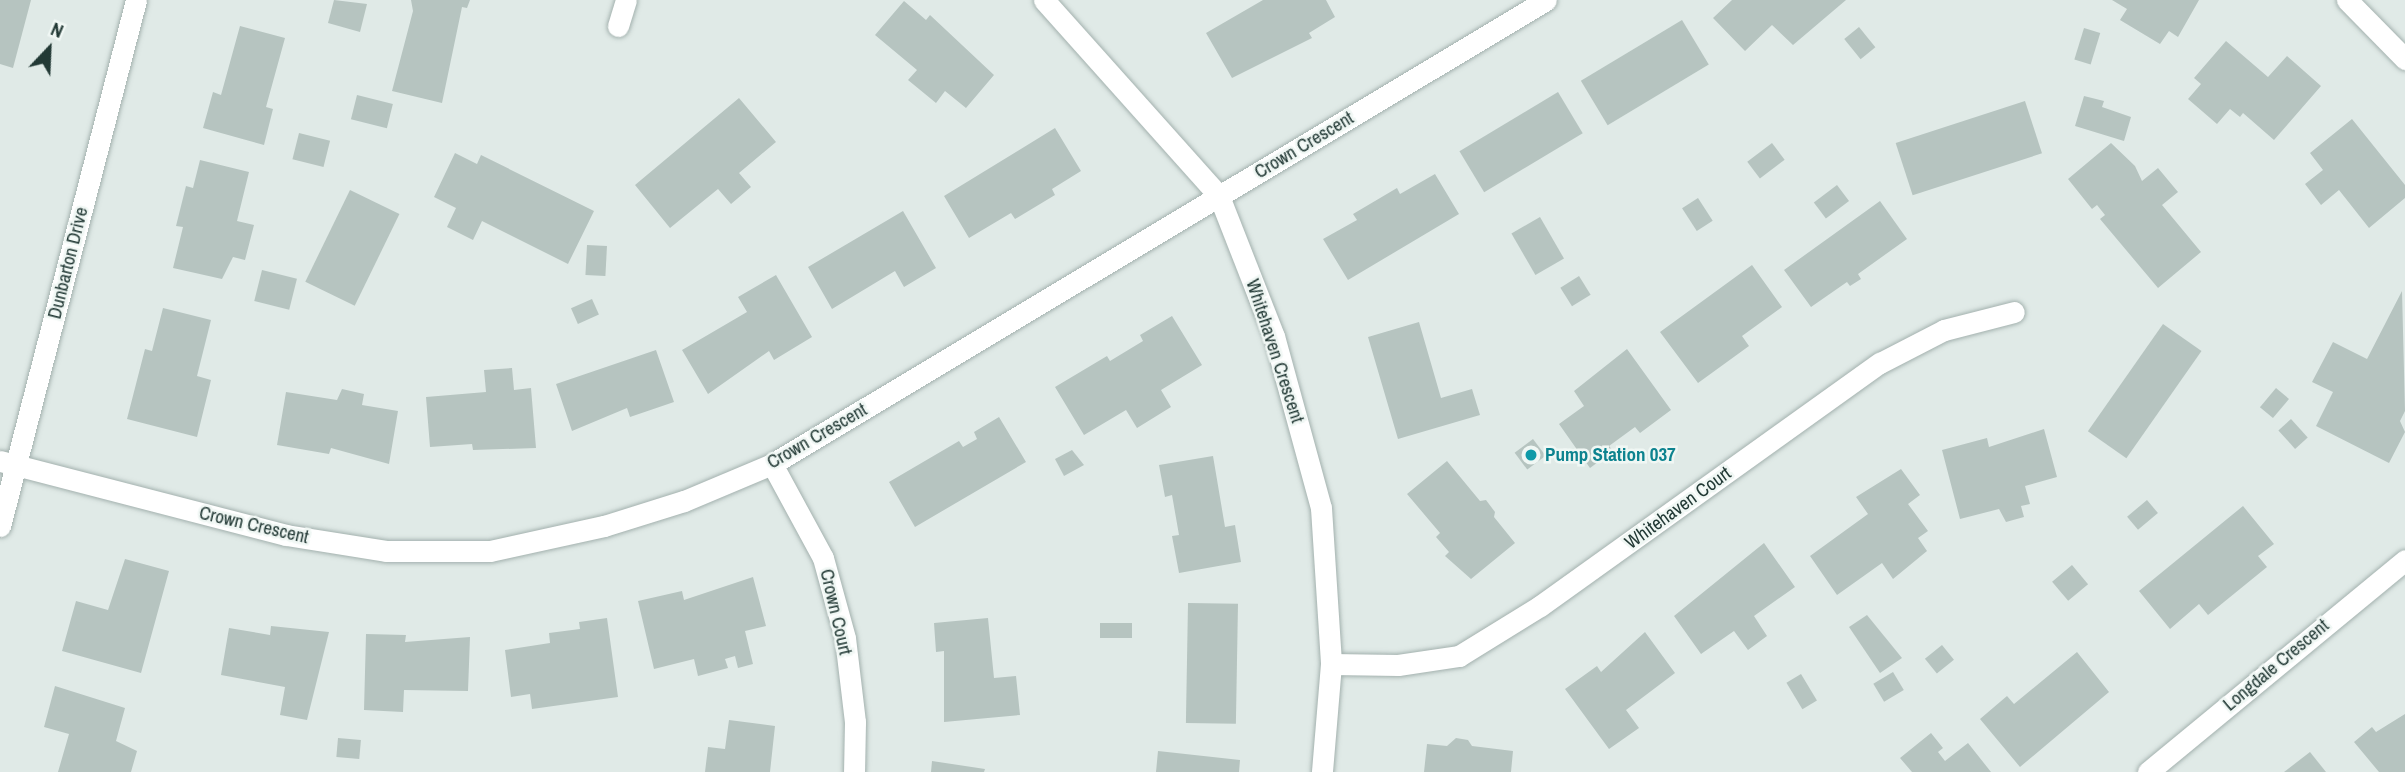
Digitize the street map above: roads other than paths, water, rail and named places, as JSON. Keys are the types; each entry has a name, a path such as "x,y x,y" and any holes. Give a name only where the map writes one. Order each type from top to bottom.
{"street":[{"name":"Dunbarton Drive","path":"0,526 8,464 136,0"},
{"path":"618,26 626,0"},
{"name":"Whitehaven Crescent","path":"1044,0 1219,197 1273,336 1321,508 1332,664 1322,772"},
{"name":"Crown Crescent","path":"8,464 286,535 386,551 489,551 671,506 772,464 1546,0"},
{"path":"2347,0 2405,59"},
{"name":"Whitehaven Court","path":"1332,664 1398,665 1460,656 1541,606 1880,363 1944,330 2014,312"},
{"name":"Crown Court","path":"772,464 822,558 845,638 855,722 854,772"},
{"name":"Longdale Crescent","path":"2148,772 2405,560"}],"place":[{"name":"Pump Station 037","path":"1531,455"}]}
